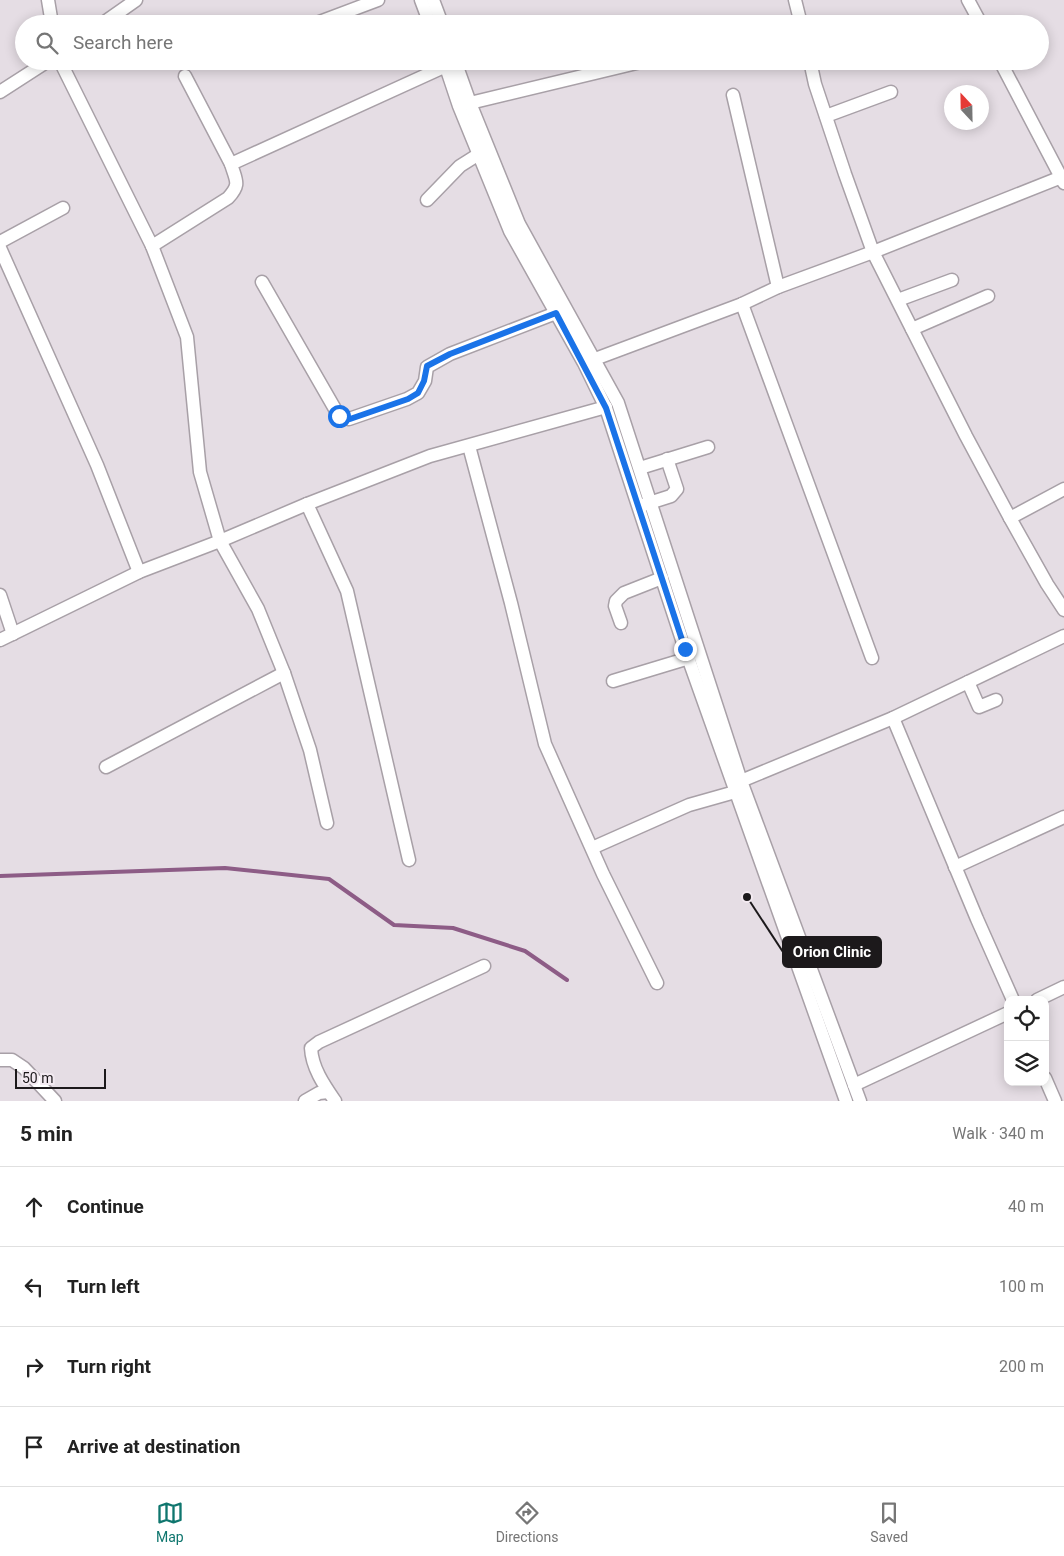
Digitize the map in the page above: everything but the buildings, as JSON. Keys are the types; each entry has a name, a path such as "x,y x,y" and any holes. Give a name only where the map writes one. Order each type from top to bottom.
{"street":[{"path":"48,0 50,15"},
{"path":"115,15 136,0"},
{"path":"338,15 378,0"},
{"path":"421,0 427,15"},
{"path":"434,0 439,15"},
{"path":"795,0 799,15"},
{"path":"968,0 976,15"},
{"path":"0,92 34,70"},
{"path":"64,70 152,246 187,337 200,472 220,541 258,609 284,673 310,750 327,823"},
{"path":"231,164 433,70"},
{"path":"450,70 459,106 510,231 606,407 645,504 738,786"},
{"path":"452,70 470,103 519,224 618,402 640,468 645,504 662,578 689,658 738,786 841,1069 846,1101"},
{"path":"470,103 608,70"},
{"path":"812,70 845,174 874,252 966,436 1010,518 1062,603"},
{"path":"595,359 742,304 778,287 1063,179 1005,70"},
{"path":"152,246 228,198 236,190 237,183 231,164 185,76"},
{"path":"826,116 891,92"},
{"path":"732,95 778,287"},
{"path":"427,200 460,166 479,154"},
{"path":"0,242 63,208"},
{"path":"0,248 60,378 139,572"},
{"path":"898,300 952,280"},
{"path":"262,282 339,416 350,419 408,399 418,393 424,381 427,366 450,354 556,313"},
{"path":"912,329 988,296"},
{"path":"742,304 872,658"},
{"path":"0,640 139,572 430,456 606,407"},
{"path":"469,446 546,744 603,874 656,983"},
{"path":"640,468 708,447"},
{"path":"645,504 671,496 678,489 667,460"},
{"path":"1010,518 1064,489"},
{"path":"307,504 347,591 409,860"},
{"path":"621,623 615,606 619,597 624,593 662,578"},
{"path":"0,595 13,634"},
{"path":"592,848 893,718 1064,636"},
{"path":"613,681 689,658"},
{"path":"106,767 284,673"},
{"path":"968,682 979,707 996,700"},
{"path":"893,718 1011,996"},
{"path":"955,867 1064,818"},
{"path":"332,1096 312,1060 311,1048 319,1042 484,966"},
{"path":"1045,996 1064,986"},
{"path":"854,1085 1004,1016"},
{"path":"0,1052 8,1060 6,1060 24,1068 56,1101"},
{"path":"841,1069 854,1085 860,1101"},
{"path":"1048,1086 1054,1101"},
{"path":"305,1101 320,1093 332,1096"}],"waterway":[{"path":"0,876 225,868 329,879 394,925 453,928 525,951 567,980"}],"place":[{"name":"Orion Clinic","path":"747,897"}],"route":[{"path":"339,416 350,419 408,399 418,393 424,381 427,366 450,354 556,313 606,408 685,649"}]}
